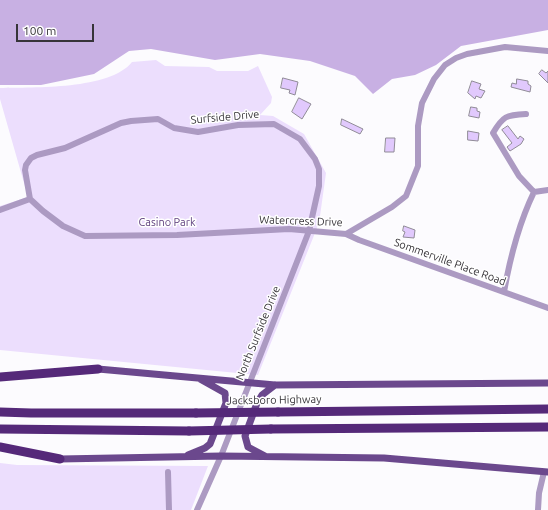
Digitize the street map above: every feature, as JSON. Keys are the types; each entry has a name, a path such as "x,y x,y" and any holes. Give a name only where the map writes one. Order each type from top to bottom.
{"highway":[{"path":"0,377 98,369"},
{"name":"Jacksboro Highway","path":"0,412 31,414 548,409"},
{"path":"0,429 190,431 548,427"},
{"path":"0,447 60,459"}],"main road":[{"name":"Jacksboro Highway","path":"98,369 275,385 548,383"},
{"path":"184,456 205,448 210,444 226,403 225,394 197,378"},
{"path":"266,457 248,447 245,436 257,403 262,395 275,385"},
{"path":"60,459 184,456 384,458 546,472"}],"street":[{"name":"Watercress Drive","path":"30,199 63,226 85,236 177,235 268,229 309,230 346,234 392,207 406,196 418,166 418,126 422,103 434,79 445,65 456,58 467,54 505,47 548,51"},
{"path":"526,114 509,115 501,120 493,133 519,176 534,192"},
{"name":"Surfside Drive","path":"30,199 25,170 26,165 31,158 65,148 121,123 158,119 174,128 198,132 238,125 274,124 300,140 308,149 319,169 319,186 309,230"},
{"path":"534,192 548,190"},
{"path":"504,292 509,267 526,208 534,192"},
{"path":"0,210 30,199"},
{"name":"North Surfside Drive","path":"197,510 221,456 309,230"},
{"name":"Sommerville Place Road","path":"346,234 358,240 548,308"},
{"path":"168,472 169,510"},
{"path":"538,510 539,493 546,472"}],"green space":[{"name":"Casino Park","path":"156,60 165,66 209,67 217,71 248,71 258,66 272,97 271,103 260,115 273,116 304,134 326,173 319,223 258,375 0,350 0,206 28,197 0,99 0,88 51,87 90,82 107,78 121,71 132,62"},
{"path":"0,463 17,465 208,466 191,510 0,510"}],"shaded area":[{"path":"0,0 548,0 548,30 461,46 436,65 415,75 392,79 373,94 355,76 310,61 260,54 215,60 151,49 129,51 94,74 41,85 0,85"}],"building":[{"path":"542,70 546,73 548,71 548,83 539,74"},
{"path":"283,78 298,82 295,95 289,93 290,90 281,88"},
{"path":"517,79 528,81 528,84 531,86 530,92 511,87 512,83 516,84"},
{"path":"472,81 481,84 479,89 485,91 481,98 476,96 475,99 468,93"},
{"path":"299,98 311,104 302,119 292,112"},
{"path":"471,107 477,108 477,111 480,112 479,118 469,116"},
{"path":"342,119 363,129 360,134 341,125"},
{"path":"508,126 518,139 520,136 524,139 521,144 510,151 507,147 512,143 502,130"},
{"path":"468,131 479,133 478,141 468,140"},
{"path":"386,138 395,138 394,152 385,152"},
{"path":"404,226 415,230 414,238 403,237 405,232 403,231"}]}
